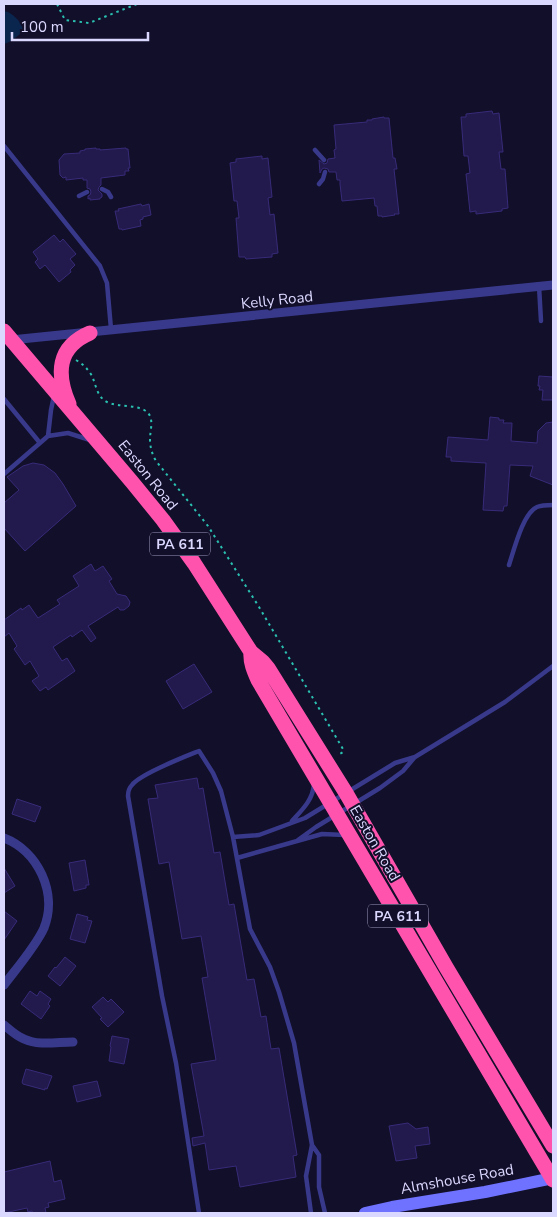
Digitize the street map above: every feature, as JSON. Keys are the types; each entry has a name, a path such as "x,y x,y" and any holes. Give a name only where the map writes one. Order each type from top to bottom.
{"highway":[{"path":"73,412 61,374 63,357 71,344 90,333"},
{"name":"Easton Road","path":"6,338 99,442 163,520 194,563 251,652 268,668 349,799 441,959 553,1146"},
{"name":"Easton Road","path":"251,652 250,658 256,676 553,1179"}],"main road":[{"name":"Almshouse Road","path":"366,1213 553,1179"}],"street":[{"name":"Kelly Road","path":"6,338 111,331 553,285"},
{"path":"4,838 23,849 38,866 47,889 48,905 47,919 39,936 4,985"},
{"path":"4,1025 26,1040 35,1042 73,1042"}],"lane":[{"path":"4,146 100,266 107,283 111,331"},
{"path":"316,150 324,160"},
{"path":"319,184 326,172"},
{"path":"102,189 108,192 111,197"},
{"path":"79,196 87,192"},
{"path":"538,286 541,321"},
{"path":"48,436 55,392"},
{"path":"4,399 40,444"},
{"path":"4,474 48,436 68,433 99,442"},
{"path":"508,565 529,513 536,508 546,505 553,506"},
{"path":"233,836 259,835 334,808 349,799 395,763 415,757 505,702 553,666"},
{"path":"199,1213 176,1063 139,868 128,791 136,781 198,751 213,773 221,791 233,836 250,928 270,966 294,1043 312,1145 306,1176 311,1213"},
{"path":"298,840 316,827 334,808 349,799 380,788 404,771 415,757"},
{"path":"290,823 312,796 314,786 312,770"},
{"path":"237,858 322,834 350,835"},
{"path":"312,1145 319,1155 319,1187 325,1213"}],"path":[{"path":"57,4 65,20 89,24 137,4"},
{"path":"74,359 88,370 103,400 108,403 136,407 144,410 150,416 151,449 156,461 208,526 259,607 343,749 343,752 338,755"}],"water":[{"path":"4,11 17,19 22,25 23,30 10,42 4,44"}],"building":[{"path":"492,111 493,114 499,113 503,152 499,152 501,169 505,169 508,208 502,209 502,211 476,214 476,211 470,212 466,174 470,173 468,156 464,156 461,117 466,117 466,114"},
{"path":"389,118 393,158 395,158 397,169 394,169 399,214 382,217 378,216 374,198 342,201 340,180 337,180 336,172 329,172 328,169 324,168 320,173 319,160 324,164 327,163 328,159 335,158 334,125 367,122 367,120"},
{"path":"96,148 100,150 128,149 130,168 128,168 129,171 125,171 125,175 101,178 101,185 98,190 102,197 90,200 88,196 91,192 87,188 87,180 83,180 83,178 66,180 66,177 63,178 60,175 59,160 64,154 80,153 80,151 85,149"},
{"path":"262,156 262,159 268,158 272,197 268,198 270,215 274,214 278,253 272,254 272,257 246,259 245,257 239,257 236,218 239,218 237,201 234,201 230,163 236,162 236,159"},
{"path":"141,204 142,206 149,204 151,215 140,220 141,226 119,229 115,211"},
{"path":"54,235 60,242 63,239 76,254 70,259 75,265 70,270 71,272 59,282 45,265 40,269 35,262 38,259 33,252"},
{"path":"539,376 553,377 553,400 542,400 543,390 539,390 540,386 538,386"},
{"path":"490,417 504,420 503,423 512,423 511,441 537,443 538,431 546,423 553,422 553,485 530,476 533,466 510,465 507,506 504,506 503,511 483,510 486,463 451,461 451,457 446,457 448,437 488,440"},
{"path":"33,463 44,465 55,473 76,506 25,551 4,528 4,503 19,490 7,477 23,466"},
{"path":"91,564 95,571 103,566 112,579 109,581 117,594 126,596 130,602 129,606 124,610 120,610 118,607 88,626 96,638 91,642 82,630 53,647 62,661 67,658 75,671 48,690 46,687 40,691 32,681 39,676 30,661 25,665 14,649 17,646 9,633 4,637 4,620 21,608 22,610 29,605 38,618 60,604 57,600 79,586 73,576"},
{"path":"194,664 212,692 183,709 166,681"},
{"path":"197,778 199,789 203,788 214,853 220,852 229,905 234,904 247,980 254,979 261,1017 266,1016 271,1049 279,1048 297,1155 293,1156 296,1177 240,1187 236,1166 209,1170 205,1143 193,1146 192,1138 204,1136 191,1064 216,1060 202,978 208,977 201,936 182,939 169,862 159,864 148,799 158,798 155,785"},
{"path":"17,799 41,807 35,822 12,814"},
{"path":"85,860 89,885 86,885 86,888 74,891 69,863"},
{"path":"4,868 15,886 4,893"},
{"path":"4,911 17,921 4,940"},
{"path":"77,914 88,917 87,920 92,921 85,943 70,939"},
{"path":"65,957 76,966 60,986 48,976"},
{"path":"30,991 37,996 40,991 51,999 48,1004 50,1006 41,1019 21,1004"},
{"path":"103,997 108,1002 111,999 124,1012 108,1027 92,1007"},
{"path":"112,1036 129,1039 124,1064 109,1061"},
{"path":"26,1069 52,1076 47,1089 23,1084"},
{"path":"97,1081 101,1096 77,1102 73,1086"},
{"path":"408,1123 416,1129 428,1127 430,1144 415,1146 417,1158 396,1161 389,1126"},
{"path":"50,1161 54,1182 61,1180 65,1199 48,1203 49,1207 45,1208 46,1213 28,1212 27,1208 4,1213 4,1172"}]}
